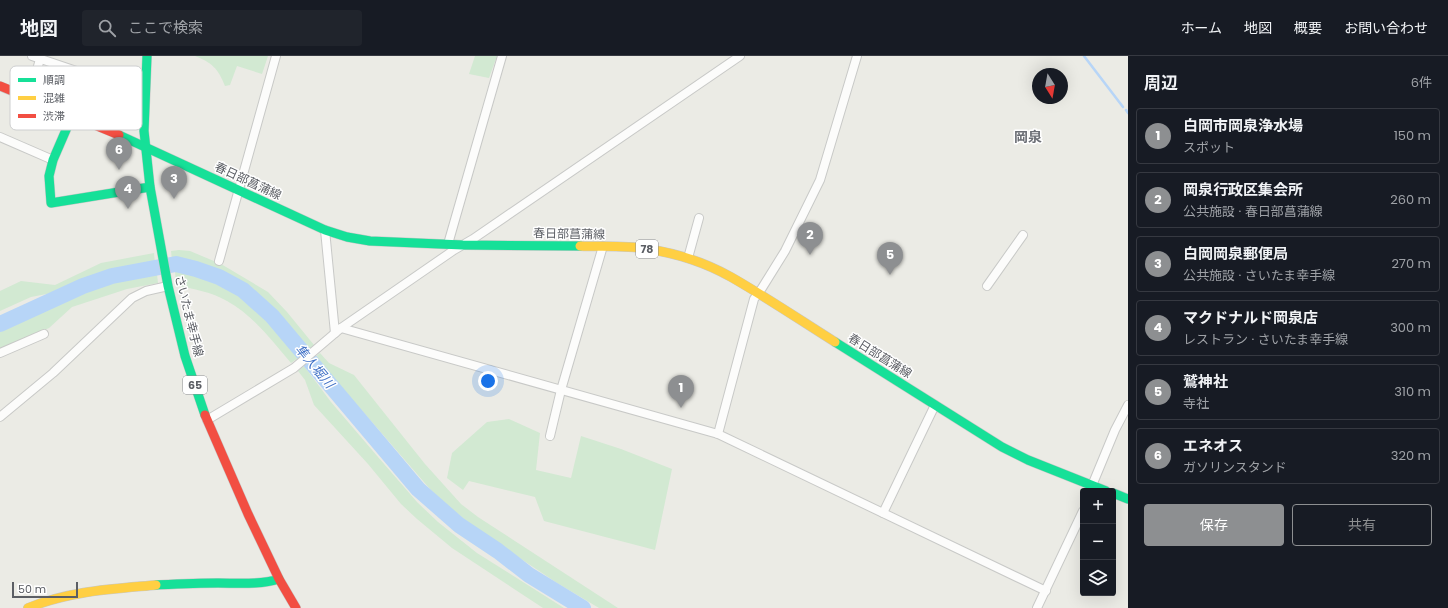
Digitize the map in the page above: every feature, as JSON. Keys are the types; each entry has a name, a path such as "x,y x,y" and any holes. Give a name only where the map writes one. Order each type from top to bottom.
{"main road":[{"name":"さいたま幸手線","path":"147,56 144,131 150,187 168,286 185,356 207,420 248,514 279,578 296,608"},
{"name":"春日部菖蒲線","path":"0,86 10,90"},
{"path":"66,130 53,160 49,176 51,203 150,187"},
{"name":"春日部菖蒲線","path":"106,130 145,146 325,230 347,237 370,241 463,245 603,246 651,249 688,258 730,276 1002,447 1091,488"},
{"path":"1116,494 1128,499"},
{"path":"28,608 47,600 96,590 189,583 241,583 273,581 279,578"}],"street":[{"path":"219,261 276,56"},
{"path":"448,244 502,56"},
{"path":"207,420 294,368 338,331 740,56"},
{"path":"718,434 753,304 758,293 785,251 820,180 857,56"},
{"path":"36,58 60,66"},
{"path":"0,137 53,160"},
{"path":"688,258 699,218"},
{"path":"325,230 338,331"},
{"path":"987,286 1023,235"},
{"path":"550,436 561,390 603,246"},
{"path":"0,417 52,373 132,298 146,291 168,286"},
{"path":"338,331 561,390 718,434 1046,591"},
{"path":"0,354 44,334"},
{"path":"883,513 935,404"},
{"path":"1091,488 1115,430 1128,405"},
{"path":"1037,608 1080,517"}],"green space":[{"path":"195,56 268,56 262,74 237,66 230,85 225,86 214,67"},
{"path":"475,56 497,56 489,78 469,74"},
{"path":"171,251 190,251 221,264 268,292 287,312 314,345 309,351 262,303 250,293 222,275 185,261 172,260"},
{"path":"154,253 155,263 115,269 77,281 57,292 31,297 0,311 0,291 21,281 55,285 101,263"},
{"path":"175,270 183,270 199,274 241,294 279,331 290,349 298,358 291,363 254,321 227,301 209,293 176,285"},
{"path":"157,274 158,283 127,289 72,307 49,328 0,350 0,332 75,295 108,284"},
{"path":"320,353 329,363 354,375 425,464 461,504 478,517 618,608 599,608 557,583 479,531 449,507 430,489 314,358"},
{"path":"304,366 331,402 378,457 417,502 438,522 477,553 564,608 543,608 452,548 417,519 401,504 368,464 314,405 305,380 298,371"},
{"path":"509,419 540,433 536,470 571,478 581,436 621,449 672,469 655,550 544,521 535,497 469,481 463,490 447,478 452,453 487,422"}],"waterway":[{"path":"1084,56 1123,107"},
{"name":"隼人堀川","path":"0,324 83,286 112,276 176,264 219,277 243,290 272,316 418,489 459,525 498,551 529,575 583,608"}],"traffic: fast":[{"path":"147,56 144,131 150,187 168,286 185,356 205,415"},
{"path":"66,130 53,160 49,176 51,203 150,187"},
{"path":"119,135 325,230 347,237 370,241 463,245 580,246"},
{"path":"835,342 1002,447 1028,460 1098,488"},
{"path":"1116,494 1128,499"},
{"path":"156,585 256,583 279,579"}],"traffic: slow":[{"path":"580,246 639,248 668,253 701,263 744,285 835,342"},
{"path":"28,608 43,602 75,594 156,585"}],"traffic: jam":[{"path":"0,86 10,90"},
{"path":"107,130 119,135"},
{"path":"205,415 248,514 279,579 296,608"}],"place":[{"name":"エネオス","path":"119,170"},
{"name":"白岡岡泉郵便局","path":"174,199"},
{"name":"マクドナルド岡泉店","path":"128,209"},
{"name":"岡泉行政区集会所","path":"810,255"},
{"name":"鷲神社","path":"890,275"},
{"name":"白岡市岡泉浄水場","path":"681,408"}],"district":[{"name":"岡泉","path":"1028,137"}]}
